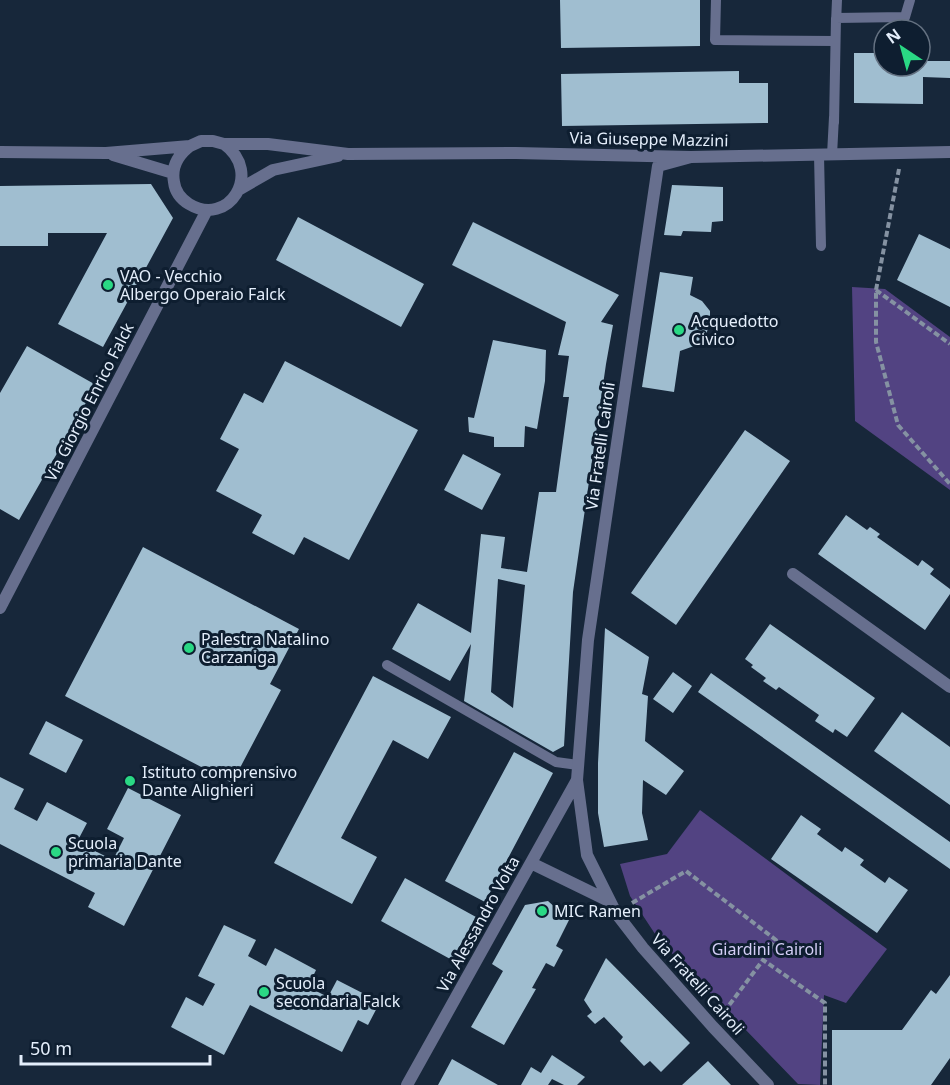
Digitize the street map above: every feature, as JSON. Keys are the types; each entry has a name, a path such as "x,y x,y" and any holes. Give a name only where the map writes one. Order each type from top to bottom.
{"street":[{"name":"Via Giuseppe Mazzini","path":"0,152 106,153 190,146 207,141 224,144 268,144 348,154 516,153 691,157 950,152"},
{"path":"224,144 233,150 239,159 242,168 240,189"},
{"path":"190,146 181,153 175,163 174,184 178,194 186,203 207,210"},
{"name":"Via Giuseppe Mazzini","path":"106,153 173,173"},
{"name":"Via Giuseppe Mazzini","path":"207,210 227,205 240,189 273,170 348,154"},
{"name":"Via Fratelli Cairoli","path":"691,157 658,166 588,640 577,780 588,855 616,913 643,948 768,1085"},
{"name":"Via Giorgio Enrico Falck","path":"0,608 207,210"},
{"path":"793,574 950,687"},
{"name":"Via Alessandro Volta","path":"407,1085 577,780"},
{"path":"531,863 609,901"}],"lane":[{"path":"716,0 715,40 835,41"},
{"path":"834,112 837,0"},
{"path":"836,18 905,17 910,0"},
{"path":"832,155 836,18"},
{"path":"819,155 821,246"},
{"path":"387,665 556,762 578,765"}],"path":[{"path":"902,154 876,290 876,342 898,425 950,484"},
{"path":"876,290 950,344"},
{"path":"616,913 686,871 776,940 713,1027"},
{"path":"762,960 825,1003 825,1085"}],"green space":[{"path":"852,287 885,289 950,337 950,490 855,421"},
{"name":"Giardini Cairoli","path":"700,810 887,949 846,1003 824,995 820,1085 798,1084 659,940 630,896 620,864 667,854"}],"building":[{"path":"560,0 700,0 700,46 561,48"},
{"path":"854,53 872,53 872,78 923,78 923,104 854,103"},
{"path":"932,61 950,61 950,78 932,77"},
{"path":"739,71 739,83 768,83 768,123 562,126 561,74"},
{"name":"VAO - Vecchio Albergo Operaio Falck","path":"151,184 173,218 103,347 58,324 107,233 48,233 48,246 0,246 0,186"},
{"path":"672,185 723,187 723,221 712,222 711,232 683,231 681,236 664,235"},
{"path":"298,217 424,284 401,327 276,260"},
{"path":"473,222 619,295 601,322 613,325 573,592 564,746 553,752 464,701 471,644 450,681 392,649 418,603 471,633 481,534 505,537 501,568 527,572 539,492 556,492 569,397 563,397 569,356 558,355 566,322 452,265","holes":["498,579 525,585 513,708 491,692"]},
{"path":"919,234 950,249 950,307 897,280"},
{"name":"Acquedotto Civico","path":"660,272 693,277 690,295 702,301 710,311 710,322 705,338 694,346 680,351 674,392 642,387"},
{"path":"493,340 546,350 545,381 537,429 525,426 524,447 494,447 494,437 469,432 468,417 474,418"},
{"path":"27,346 96,385 19,520 0,509 0,393"},
{"path":"285,361 418,430 349,560 304,537 294,555 252,533 262,515 216,491 239,449 220,439 244,393 263,403"},
{"path":"745,430 790,461 676,625 631,593"},
{"path":"463,454 501,474 482,510 444,490"},
{"path":"846,515 867,530 870,527 880,534 877,537 918,566 922,560 934,569 930,574 950,589 950,594 925,630 818,554"},
{"name":"Palestra Natalino Carzaniga","path":"143,547 299,629 270,684 281,690 232,783 65,696"},
{"path":"770,624 875,698 847,737 835,729 833,733 815,721 819,715 779,687 776,690 763,681 766,678 751,667 753,665 745,659"},
{"path":"605,628 649,657 642,694 648,696 645,741 684,771 666,795 643,780 642,813 648,840 604,847 598,813 598,763"},
{"path":"673,672 692,686 673,713 653,699"},
{"path":"711,673 950,842 950,869 698,692"},
{"path":"373,676 451,717 428,759 393,740 341,838 377,857 352,904 274,863"},
{"path":"902,712 950,747 950,805 874,751"},
{"path":"46,721 83,740 66,773 29,754"},
{"path":"514,752 553,773 485,902 445,881"},
{"name":"Scuola primaria Dante","path":"0,777 24,789 14,809 37,821 47,802 87,823 77,842 113,860 124,838 107,829 128,788 181,815 124,926 88,907 95,893 0,844"},
{"path":"801,815 821,829 817,834 842,852 845,847 864,860 860,865 885,883 889,877 908,890 877,933 771,859"},
{"path":"405,878 476,917 452,960 381,921"},
{"path":"548,901 569,920 556,946 563,950 554,967 546,963 532,988 536,989 504,1045 471,1027 503,971 492,964 525,905"},
{"name":"Scuola secondaria Falck","path":"224,925 256,940 248,956 266,966 275,948 316,970 308,987 328,997 337,980 380,1002 368,1025 358,1020 342,1052 250,1005 224,1055 171,1027 186,997 203,1006 215,984 198,976"},
{"path":"606,958 690,1043 661,1072 650,1061 644,1066 620,1041 623,1037 604,1017 595,1024 587,1016 592,1012 584,1000"},
{"path":"950,975 950,1058 931,1085 832,1085 832,1030 902,1030 931,990 936,994"},
{"path":"552,1055 585,1077 577,1085 564,1085 552,1079 548,1085 521,1085 531,1067 541,1073"},
{"path":"452,1059 498,1085 438,1085"},
{"path":"708,1061 731,1085 682,1085"}],"place":[{"name":"VAO - Vecchio Albergo Operaio Falck","path":"108,285"},
{"name":"Acquedotto Civico","path":"679,330"},
{"name":"Palestra Natalino Carzaniga","path":"189,648"},
{"name":"Istituto comprensivo Dante Alighieri","path":"130,781"},
{"name":"Scuola primaria Dante","path":"56,852"},
{"name":"MIC Ramen","path":"542,911"},
{"name":"Scuola secondaria Falck","path":"264,992"}]}
